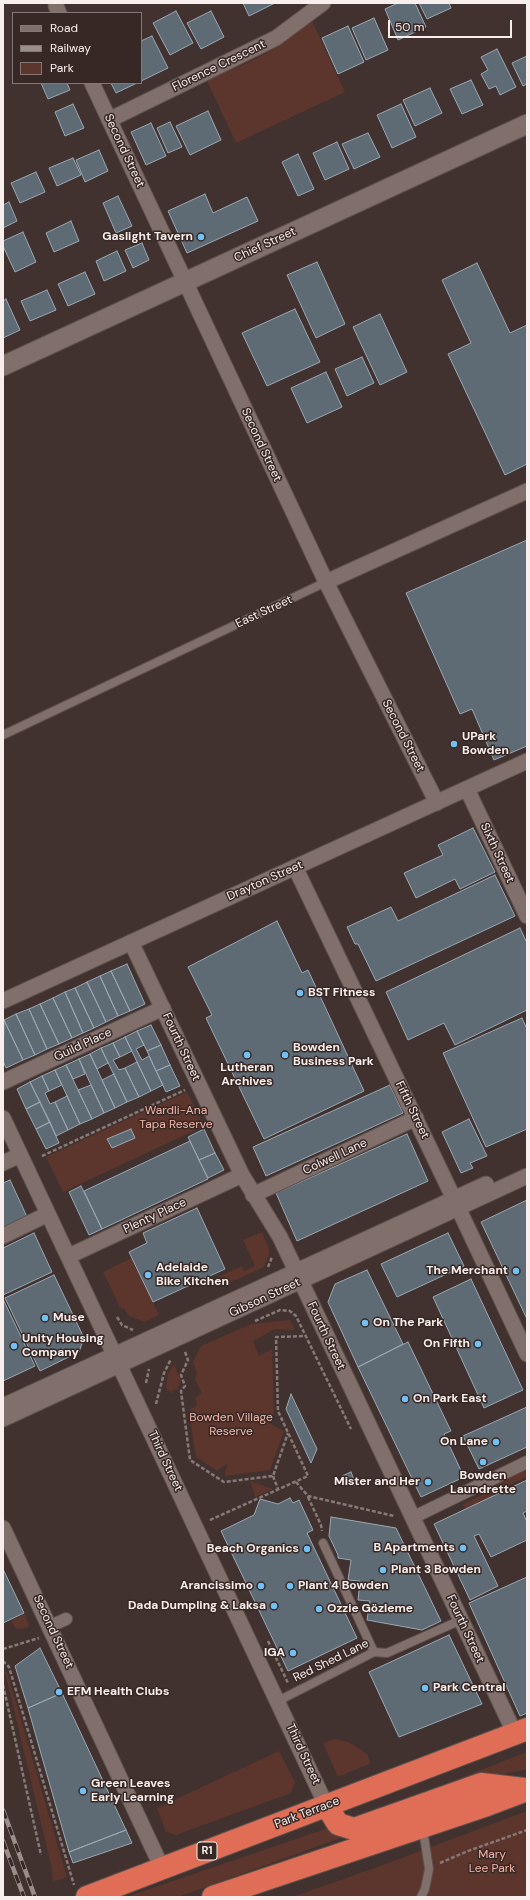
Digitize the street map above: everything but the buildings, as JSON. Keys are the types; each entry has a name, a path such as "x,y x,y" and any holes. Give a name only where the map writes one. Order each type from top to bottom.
{"highway":[{"name":"Park Terrace","path":"87,1897 521,1732"},
{"path":"326,1805 338,1824 354,1829 481,1784 527,1789"},
{"path":"213,1897 487,1805 527,1789"},
{"path":"259,1897 444,1829 487,1805"}],"street":[{"name":"Florence Crescent","path":"109,120 276,38 323,3"},
{"name":"Second Street","path":"92,84 326,582 437,803"},
{"name":"Chief Street","path":"3,366 527,124"},
{"name":"East Street","path":"326,582 527,491"},
{"name":"Drayton Street","path":"3,1001 527,762"},
{"name":"Sixth Street","path":"467,790 527,916"},
{"name":"Fifth Street","path":"295,868 416,1118 527,1354"},
{"name":"Fourth Street","path":"131,942 242,1175 280,1238 461,1620 521,1732"},
{"name":"Guild Place","path":"3,1082 163,1008"},
{"name":"Third Street","path":"3,1118 326,1805"},
{"name":"Colwell Lane","path":"254,1195 416,1118"},
{"path":"3,1163 20,1155"},
{"name":"Gibson Street","path":"457,1204 527,1165"},
{"name":"Plenty Place","path":"68,1256 242,1175"},
{"name":"Gibson Street","path":"3,1419 117,1360 298,1276 457,1204 527,1176"},
{"path":"3,1236 48,1214"},
{"name":"Gibson Street","path":"3,1406 117,1360"},
{"path":"412,1518 527,1462"},
{"name":"Second Street","path":"3,1528 162,1868"},
{"path":"55,1624 66,1619"}],"lane":[{"name":"East Street","path":"3,736 326,582"},
{"path":"323,1543 374,1652"},
{"name":"Red Shed Lane","path":"278,1701 374,1652 387,1653 461,1620"},
{"path":"421,1897 425,1889 429,1869 424,1836"}],"path":[{"path":"42,1156 191,1087"},
{"path":"249,1324 280,1310 290,1311 296,1316 299,1323"},
{"path":"117,1317 122,1325 132,1330 137,1330"},
{"path":"210,1520 308,1476 278,1411 276,1337 306,1336"},
{"path":"178,1354 192,1348"},
{"path":"184,1351 188,1360 181,1375 185,1386 181,1391 190,1460 224,1482 273,1476"},
{"path":"156,1404 164,1373 172,1356 167,1359"},
{"path":"149,1389 145,1382 148,1370 152,1367"},
{"path":"153,1399 159,1411"},
{"path":"278,1489 273,1476 288,1433"},
{"path":"296,1482 308,1496 321,1525 323,1543"},
{"path":"308,1496 395,1517"},
{"path":"207,1513 214,1527"},
{"path":"265,1635 293,1693"},
{"path":"3,1649 39,1638"},
{"path":"3,1662 9,1667 72,1880"},
{"path":"3,1685 41,1855"},
{"path":"429,1869 468,1851 527,1830"}],"green space":[{"path":"312,21 345,92 236,143 207,81 258,58 280,45"},
{"name":"Wardli-Ana Tapa Reserve","path":"187,1092 204,1126 63,1192 46,1157"},
{"path":"262,1232 270,1252 264,1267 224,1285 220,1276 242,1266 244,1271 255,1266 243,1240"},
{"path":"132,1258 159,1315 145,1322 129,1316 124,1308 121,1309 103,1272"},
{"name":"Bowden Village Reserve","path":"290,1320 295,1330 275,1329 253,1341 259,1356 272,1349 274,1412 269,1423 284,1431 270,1470 225,1476 227,1464 217,1471 196,1457 189,1410 197,1405 195,1398 202,1393 195,1379 197,1373 193,1362 201,1346 251,1324"},
{"path":"174,1364 181,1381 177,1390 173,1390 172,1394 166,1388 168,1374"},
{"path":"526,1468 527,1477 500,1489 497,1482"},
{"path":"250,1481 273,1489 255,1497"},
{"path":"492,1490 495,1496 465,1509 463,1504"},
{"path":"25,1614 29,1625 27,1628 16,1629 11,1621"},
{"path":"5,1672 7,1672 67,1877 53,1882 51,1865"},
{"path":"335,1739 348,1742 357,1747 367,1754 371,1763 338,1777 323,1743"},
{"path":"279,1751 295,1782 291,1793 176,1835 166,1832 157,1808"},
{"path":"527,1752 527,1769 485,1778 443,1794 440,1786"},
{"name":"Mary Lee Park","path":"527,1811 527,1897 292,1897 383,1865"},
{"path":"331,1827 346,1836 178,1897 126,1897"}],"railway":[{"path":"3,1810 35,1897"},
{"path":"3,1841 24,1897"}],"place":[{"name":"Gaslight Tavern","path":"201,237"},
{"name":"UPark Bowden","path":"454,744"},
{"name":"BST Fitness","path":"300,993"},
{"name":"Lutheran Archives","path":"247,1055"},
{"name":"Bowden Business Park","path":"285,1055"},
{"name":"The Merchant","path":"516,1271"},
{"name":"Adelaide Bike Kitchen","path":"148,1275"},
{"name":"Muse","path":"45,1318"},
{"name":"On The Park","path":"365,1323"},
{"name":"On Fifth","path":"478,1344"},
{"name":"Unity Housing Company","path":"14,1346"},
{"name":"On Park East","path":"405,1399"},
{"name":"On Lane","path":"496,1442"},
{"name":"Bowden Laundrette","path":"483,1462"},
{"name":"Mister and Her","path":"428,1482"},
{"name":"B Apartments","path":"463,1548"},
{"name":"Beach Organics","path":"307,1549"},
{"name":"Plant 3 Bowden","path":"383,1570"},
{"name":"Arancissimo","path":"261,1586"},
{"name":"Plant 4 Bowden","path":"290,1586"},
{"name":"Dada Dumpling & Laksa","path":"274,1606"},
{"name":"Ozzie Gözleme","path":"319,1609"},
{"name":"IGA","path":"293,1653"},
{"name":"Park Central","path":"425,1688"},
{"name":"EFM Health Clubs","path":"59,1692"},
{"name":"Green Leaves Early Learning","path":"83,1791"}]}
